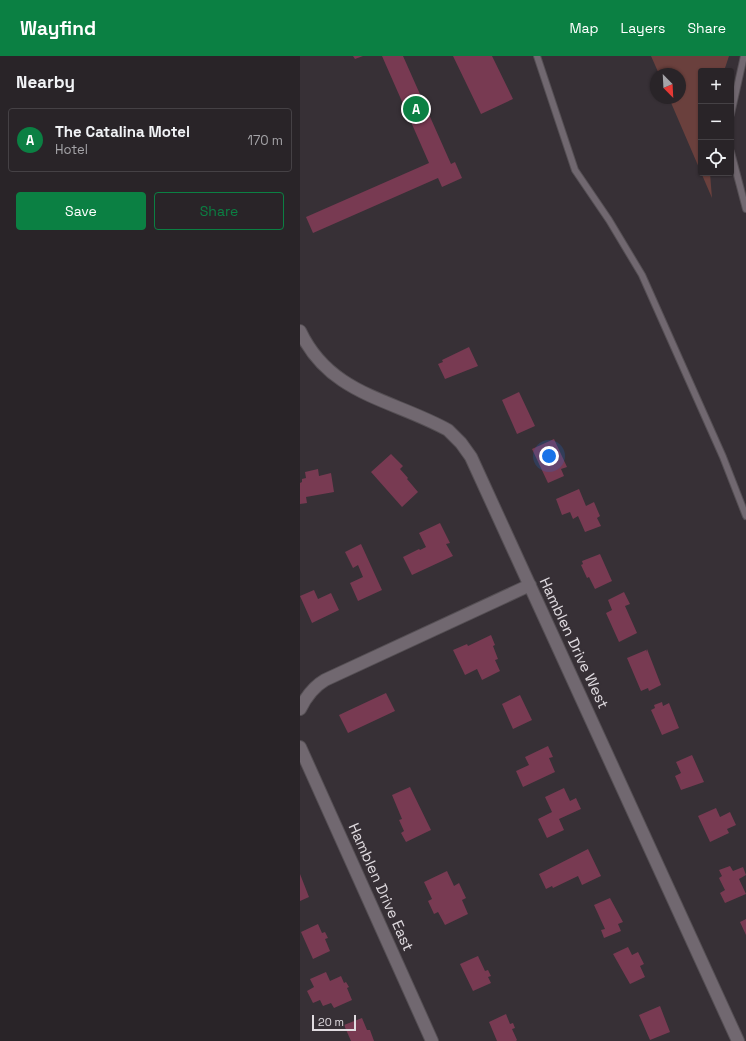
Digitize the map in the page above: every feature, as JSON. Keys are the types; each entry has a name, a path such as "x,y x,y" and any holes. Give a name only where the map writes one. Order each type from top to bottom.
{"street":[{"name":"Hamblen Drive West","path":"300,331 320,362 341,381 448,430 461,443 474,462 738,1041"},
{"path":"300,709 314,688 325,680 530,585"},
{"name":"Hamblen Drive East","path":"300,747 432,1041"}],"lane":[{"path":"537,56 575,170 609,220 642,275 723,457 746,516"},
{"path":"733,104 744,56"},
{"path":"734,163 746,209"}],"shaded area":[{"path":"651,56 729,56 725,68 698,68 698,165 672,104 686,104 686,68 656,68"},
{"path":"702,176 710,176 712,198"}],"building":[{"path":"353,56 363,56 355,59"},
{"path":"382,56 403,56 451,164 455,162 462,178 442,187 438,178 313,233 306,217 429,163"},
{"path":"453,56 492,56 513,99 481,114"},
{"path":"469,347 478,366 445,379 438,364 443,362 442,360"},
{"path":"519,392 535,426 517,434 502,400"},
{"path":"554,439 567,467 561,469 564,476 548,483 532,449"},
{"path":"391,454 403,466 400,469 418,492 402,507 371,472"},
{"path":"318,469 319,476 331,473 334,492 306,497 307,503 300,504 300,483 302,482 302,479 306,478 305,472"},
{"path":"579,489 586,506 594,502 600,516 597,518 601,526 585,532 578,516 573,519 570,512 562,515 556,499"},
{"path":"440,523 450,543 446,544 453,556 412,575 403,557 426,547 419,533"},
{"path":"361,544 382,590 358,601 350,583 363,577 358,565 353,568 345,552"},
{"path":"600,554 612,581 595,589 589,577 587,578 581,565 583,564 582,561"},
{"path":"314,590 318,599 331,593 339,610 312,623 300,596"},
{"path":"624,592 630,604 625,606 637,633 619,642 606,613 612,610 608,600"},
{"path":"491,635 498,659 495,660 500,671 482,680 477,669 465,675 453,650 467,644 468,646"},
{"path":"647,649 661,685 649,691 648,688 641,691 627,658 646,650 646,652"},
{"path":"386,693 395,711 348,733 339,715"},
{"path":"520,695 532,720 513,729 502,704"},
{"path":"662,702 663,706 669,703 679,728 662,735 651,710 655,708 654,705"},
{"path":"548,746 553,757 549,758 555,772 523,787 516,771 529,765 525,757"},
{"path":"692,755 704,782 681,790 675,776 681,773 676,762"},
{"path":"410,787 431,830 406,842 401,833 404,831 399,820 402,819 392,795"},
{"path":"564,788 570,801 576,798 581,809 559,819 564,830 547,838 538,819 552,812 545,797"},
{"path":"716,808 720,817 730,812 736,825 727,829 729,833 710,842 698,816"},
{"path":"588,849 601,876 582,885 578,876 553,888 552,886 546,889 539,874"},
{"path":"730,866 733,871 743,867 746,875 739,879 746,894 725,903 720,893 725,890 719,878 722,876 719,870"},
{"path":"447,871 454,886 459,883 466,898 462,900 468,914 445,925 438,912 434,914 428,901 432,899 424,882"},
{"path":"300,874 309,897 300,901"},
{"path":"610,898 623,922 618,924 621,931 604,938 601,930 605,929 594,905"},
{"path":"746,919 746,935 740,922"},
{"path":"318,924 322,933 325,932 328,938 325,939 330,951 313,959 301,932"},
{"path":"628,947 632,955 638,952 644,964 640,966 645,977 630,984 613,954"},
{"path":"478,956 485,971 488,970 491,976 488,977 491,983 473,991 460,964"},
{"path":"326,972 330,981 341,976 344,983 346,982 349,987 347,988 352,1000 334,1008 331,1003 323,1006 320,1000 313,1003 307,991 314,987 310,979"},
{"path":"660,1006 670,1032 650,1040 639,1015"},
{"path":"506,1014 510,1024 513,1023 515,1028 512,1029 517,1040 516,1041 497,1041 489,1022"},
{"path":"362,1018 367,1030 370,1030 374,1041 351,1041 344,1025"}],"place":[{"name":"The Catalina Motel","path":"416,109"}]}
